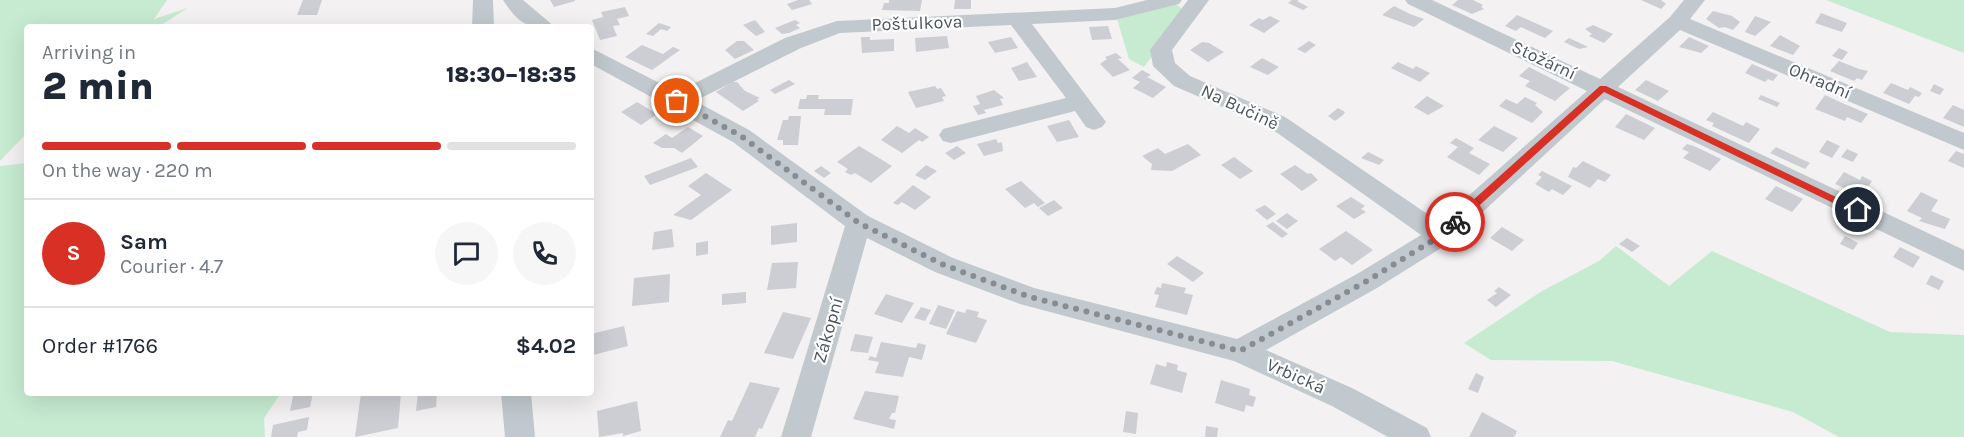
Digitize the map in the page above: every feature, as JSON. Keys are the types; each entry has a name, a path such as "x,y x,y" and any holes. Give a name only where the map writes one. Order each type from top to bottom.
{"street":[{"path":"483,0 483,24"},
{"path":"513,0 520,10 540,24"},
{"name":"Poštulkova","path":"677,101 793,43 837,27 1115,14 1172,0"},
{"name":"Na Bučině","path":"1199,0 1161,50 1164,66 1182,81 1277,122 1440,236"},
{"name":"Stožární","path":"1415,0 1964,261"},
{"path":"1240,351 1367,281 1440,236 1677,21 1695,0"},
{"path":"1017,19 1094,122"},
{"name":"Ohradní","path":"1677,21 1964,141"},
{"name":"Vrbická","path":"594,57 741,136 859,223 944,265 1030,297 1240,351 1342,397 1416,437"},
{"path":"951,135 1081,102"},
{"name":"Zákopní","path":"796,437 859,223"},
{"path":"516,396 520,437"}],"green space":[{"path":"0,0 167,0 154,19 188,8 163,24 24,24 24,136 0,161"},
{"path":"1826,0 1964,0 1964,53"},
{"path":"1174,3 1185,11 1144,67 1129,59 1117,19"},
{"path":"24,163 24,396 279,396 264,418 265,437 0,437 0,166"},
{"path":"1616,246 1669,286 1712,251 1890,332 1964,335 1964,437 1839,437 1793,412 1612,361 1491,360 1464,343 1542,291 1599,261"}],"building":[{"path":"303,0 322,0 317,15 297,15"},
{"path":"550,0 575,0 575,1 554,7"},
{"path":"798,0 809,0 812,4 792,10 787,4"},
{"path":"889,0 922,0 920,11 882,10 884,3 889,3"},
{"path":"955,0 971,0 971,9 954,9"},
{"path":"1292,0 1299,0 1297,1 1308,7 1303,10 1288,3"},
{"path":"1458,0 1473,0 1483,5 1481,7 1484,9 1472,14 1452,5"},
{"path":"1641,0 1661,0 1666,4 1661,9"},
{"path":"1394,6 1424,19 1414,27 1382,15"},
{"path":"625,7 629,16 617,19 620,25 613,26 617,36 600,40 592,20 603,17 601,12"},
{"path":"1713,11 1732,16 1740,22 1733,30 1725,27 1719,28 1706,19"},
{"path":"1821,13 1847,23 1842,32 1815,23"},
{"path":"1517,15 1553,31 1545,38 1521,27 1516,31 1505,26"},
{"path":"1270,16 1280,21 1264,33 1249,25 1259,18 1263,20"},
{"path":"1755,16 1771,22 1755,36 1745,32"},
{"path":"755,20 765,32 756,36 743,25"},
{"path":"795,20 800,23 796,25 800,28 789,33 782,34 775,28"},
{"path":"659,23 671,27 667,31 661,29 653,36 646,34"},
{"path":"1593,25 1613,34 1604,43 1589,36 1592,34 1585,29"},
{"path":"1108,26 1112,39 1092,40 1089,27"},
{"path":"1780,35 1800,46 1793,55 1770,46"},
{"path":"947,36 949,48 916,52 915,38"},
{"path":"861,37 870,37 870,40 894,39 894,51 862,53"},
{"path":"1011,37 1018,48 995,53 988,42"},
{"path":"1689,37 1709,46 1701,53 1679,47"},
{"path":"1569,38 1588,47 1579,49 1564,42"},
{"path":"737,41 744,41 754,50 735,59 725,50"},
{"path":"1309,41 1316,45 1305,53 1297,49"},
{"path":"1202,42 1209,43 1224,52 1208,62 1190,50"},
{"path":"642,45 663,54 673,47 680,50 652,70 625,57"},
{"path":"1839,48 1848,52 1842,60 1832,56"},
{"path":"1116,53 1122,58 1118,59 1130,70 1113,77 1100,64 1107,59 1105,57"},
{"path":"1262,58 1279,67 1268,75 1250,67"},
{"path":"1839,61 1868,71 1862,80 1857,78 1854,81 1830,71"},
{"path":"1027,62 1037,77 1019,81 1011,68"},
{"path":"1398,62 1413,69 1416,66 1430,73 1420,82 1391,68"},
{"path":"1752,64 1778,75 1773,81 1768,79 1765,82 1745,73"},
{"path":"1529,67 1570,88 1555,101 1525,86 1530,81 1519,76"},
{"path":"1142,70 1151,75 1147,77 1166,87 1153,98 1133,88 1140,82 1132,78"},
{"path":"789,80 795,84 775,94 770,90"},
{"path":"1646,80 1669,91 1658,101 1635,90"},
{"path":"732,82 737,82 745,91 760,98 757,99 759,101 743,111 716,92"},
{"path":"1891,83 1908,90 1910,87 1922,93 1919,97 1915,96 1909,104 1883,93"},
{"path":"1934,84 1944,89 1940,95 1930,91"},
{"path":"935,86 937,89 941,88 946,96 942,97 944,101 916,108 908,92"},
{"path":"994,90 1004,98 1000,99 1003,105 984,110 986,113 978,115 973,106 980,104 976,96"},
{"path":"807,95 819,95 818,99 853,99 851,115 824,115 825,109 798,109 800,99 806,99"},
{"path":"1761,95 1780,103 1777,107 1758,99"},
{"path":"1825,95 1868,114 1861,123 1847,117 1845,121 1815,109"},
{"path":"1427,96 1444,106 1428,115 1414,107"},
{"path":"1525,97 1537,103 1535,105 1543,112 1532,123 1499,106 1506,99 1517,104"},
{"path":"637,102 657,114 641,125 621,112"},
{"path":"1953,105 1964,110 1964,127 1943,118"},
{"path":"1338,108 1345,112 1335,121 1328,116"},
{"path":"1713,112 1743,126 1746,122 1760,129 1749,143 1712,126 1714,123 1706,120"},
{"path":"1626,114 1655,128 1644,140 1615,127"},
{"path":"789,116 801,116 798,145 783,145 783,140 777,140 783,120 788,120"},
{"path":"1069,120 1079,137 1057,142 1047,126"},
{"path":"897,126 909,133 915,128 929,137 922,142 919,140 902,153 881,140"},
{"path":"1494,126 1518,138 1503,152 1478,140"},
{"path":"688,127 703,136 682,153 674,148 662,148 653,143 666,134 672,138"},
{"path":"1456,138 1474,148 1469,153 1490,164 1479,175 1447,157 1458,147 1450,143"},
{"path":"996,139 998,143 1002,142 1003,151 984,156 977,144"},
{"path":"1827,140 1840,146 1832,158 1819,152"},
{"path":"1188,144 1201,155 1172,171 1151,170 1152,164 1142,156 1158,148 1165,154"},
{"path":"1687,144 1721,159 1710,171 1683,158 1689,152 1682,149"},
{"path":"859,146 892,166 871,183 855,173 851,175 845,172 848,169 837,162"},
{"path":"957,146 966,153 954,160 945,153"},
{"path":"1776,147 1810,163 1805,169 1770,153"},
{"path":"1847,149 1858,154 1853,162 1841,157"},
{"path":"1956,151 1964,154 1964,168 1948,161"},
{"path":"1368,152 1384,160 1379,165 1361,158"},
{"path":"1234,157 1253,171 1240,179 1221,165"},
{"path":"691,158 698,167 650,185 644,176"},
{"path":"1583,161 1611,175 1605,182 1598,179 1590,188 1568,177 1573,167 1576,168"},
{"path":"926,165 937,171 925,180 915,175"},
{"path":"1295,165 1308,174 1311,173 1318,180 1302,191 1280,174"},
{"path":"821,166 831,173 824,178 814,171"},
{"path":"1542,171 1572,186 1563,195 1552,189 1549,192 1535,184 1542,177 1538,175"},
{"path":"1844,172 1860,180 1862,176 1872,181 1862,196 1835,184"},
{"path":"706,173 732,190 691,220 673,215 701,195 688,186"},
{"path":"1021,181 1045,203 1038,207 1034,203 1025,208 1005,189"},
{"path":"913,185 931,197 915,210 902,202 898,205 893,203"},
{"path":"1776,186 1803,199 1792,212 1765,199"},
{"path":"1921,192 1938,200 1931,211 1950,219 1945,229 1919,221 1922,218 1907,211"},
{"path":"1351,197 1365,206 1361,209 1366,212 1354,219 1336,206"},
{"path":"1054,200 1063,208 1048,216 1039,208"},
{"path":"1265,205 1276,214 1267,220 1255,210"},
{"path":"1287,213 1298,221 1287,229 1276,221"},
{"path":"1273,222 1288,234 1282,238 1266,226"},
{"path":"797,223 797,242 771,245 771,226"},
{"path":"1502,227 1524,240 1512,251 1490,238"},
{"path":"672,229 674,247 652,250 654,232"},
{"path":"1346,231 1373,250 1352,265 1341,257 1335,261 1319,249"},
{"path":"1845,236 1858,243 1853,250 1840,244"},
{"path":"1627,238 1640,246 1632,252 1619,244"},
{"path":"708,241 708,254 696,256 696,243"},
{"path":"1900,247 1920,257 1913,268 1893,257"},
{"path":"1177,256 1204,273 1193,282 1167,264"},
{"path":"798,262 796,288 767,290 772,263"},
{"path":"670,274 669,302 632,306 634,278"},
{"path":"1931,275 1944,281 1939,290 1926,284"},
{"path":"1162,283 1186,288 1184,293 1193,295 1187,315 1155,307 1159,295 1154,294 1157,287 1161,288"},
{"path":"1499,287 1511,295 1496,307 1487,300 1497,293 1494,291"},
{"path":"746,292 746,303 722,305 722,294"},
{"path":"886,294 914,303 902,323 874,314"},
{"path":"938,305 955,310 946,329 929,324"},
{"path":"921,307 931,310 925,321 914,318"},
{"path":"967,309 979,312 977,317 987,320 976,343 946,334 957,311 965,313"},
{"path":"783,312 811,318 793,359 764,353"},
{"path":"624,326 628,346 594,355 594,333"},
{"path":"855,334 873,337 868,353 850,351"},
{"path":"881,342 916,348 918,343 926,345 922,360 909,357 903,377 875,373 879,362 868,360 870,356 876,358"},
{"path":"1167,362 1178,365 1177,370 1187,373 1182,393 1150,384 1156,364 1166,367"},
{"path":"1476,373 1484,377 1478,393 1468,389"},
{"path":"1221,380 1250,389 1249,395 1256,397 1253,407 1246,405 1244,412 1215,403"},
{"path":"750,382 780,388 762,429 759,428 755,437 720,437 728,420 732,421"},
{"path":"865,391 899,396 895,413 892,413 889,419 896,420 894,429 853,419"},
{"path":"293,396 312,396 310,407 290,411"},
{"path":"361,396 401,396 398,428 355,437"},
{"path":"418,396 437,396 436,407 416,411"},
{"path":"637,401 641,431 623,436 623,433 599,437 597,411"},
{"path":"1126,411 1138,413 1136,434 1123,432"},
{"path":"1482,412 1517,431 1514,437 1469,437"},
{"path":"309,417 307,430 298,432 297,437 271,437 273,425"},
{"path":"1206,426 1218,428 1217,437 1205,437"}],"way so far":[{"path":"677,101 741,136 859,223 944,265 1030,297 1240,351 1367,281 1440,236 1455,222"}],"route":[{"path":"1455,222 1603,88 1858,210"}]}
